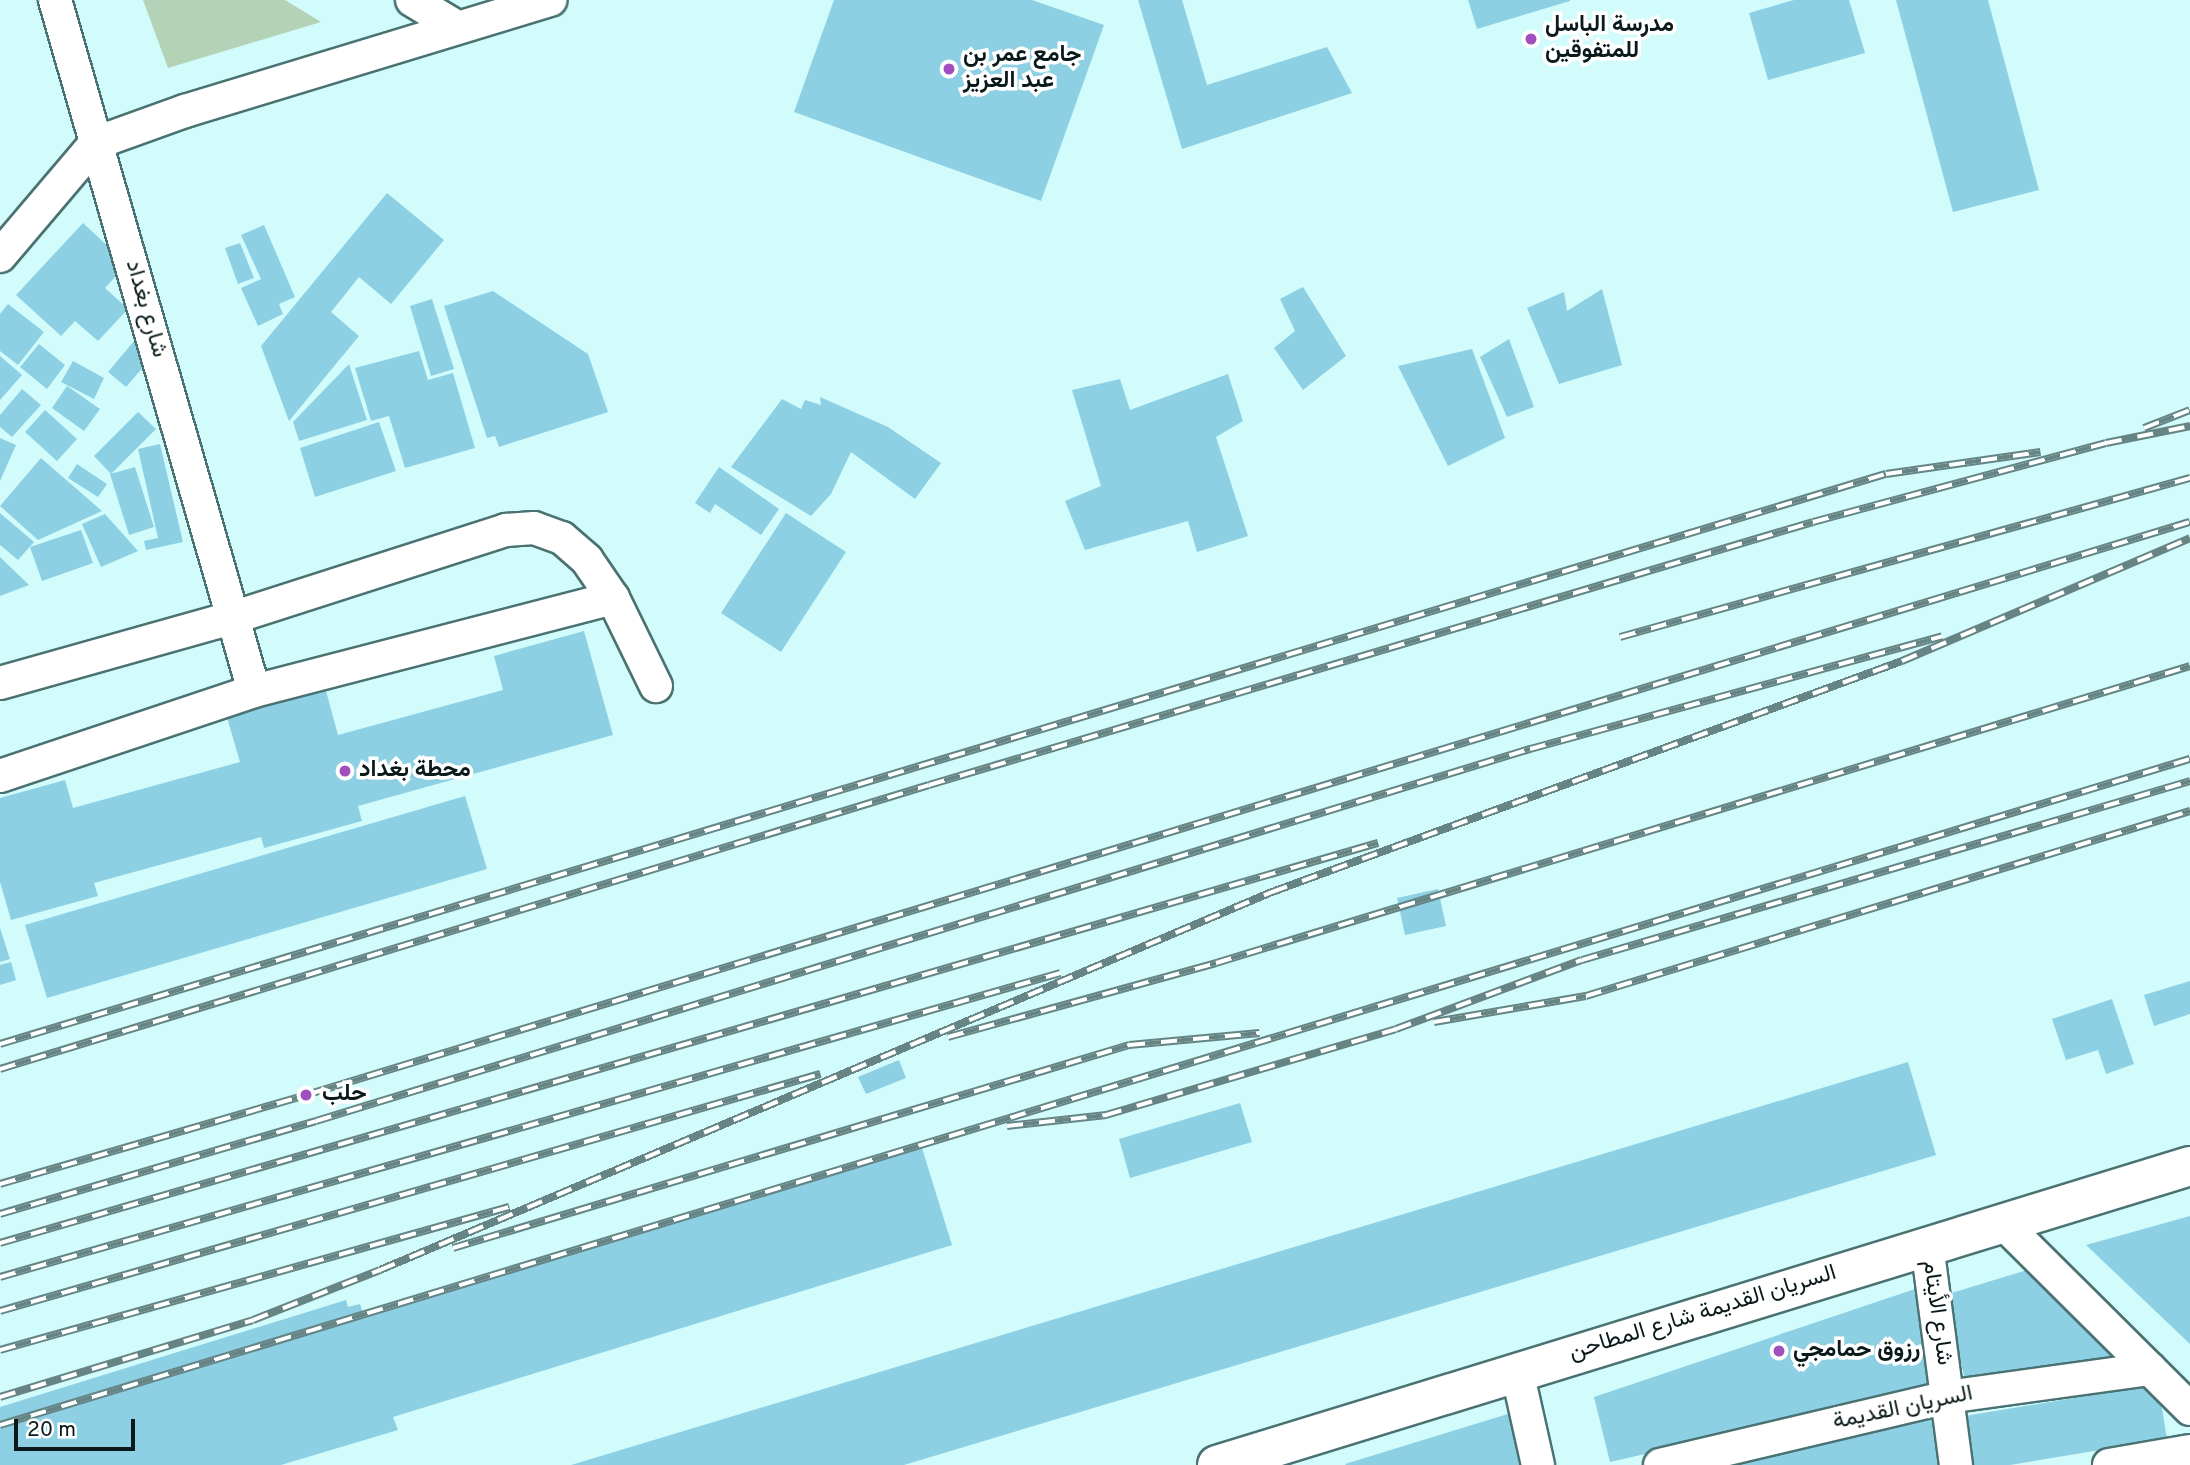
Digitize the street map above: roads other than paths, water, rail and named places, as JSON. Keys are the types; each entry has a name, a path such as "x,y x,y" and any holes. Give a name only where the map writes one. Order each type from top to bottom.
{"street":[{"name":"شارع بغداد","path":"55,0 254,691"},
{"path":"412,0 457,27"},
{"path":"0,256 96,143 457,27 551,0"},
{"path":"0,683 234,617 506,530 534,528 562,538 587,560 613,598 656,686"},
{"path":"0,776 254,691 613,598"},
{"name":"السريان القديمة شارع المطاحن","path":"1217,1465 2190,1166"},
{"path":"2003,1223 2190,1409"},
{"name":"شارع الأيتام","path":"1927,1245 1956,1465"},
{"name":"السريان القديمة","path":"1660,1465 1947,1397 2150,1369"},
{"path":"1517,1371 1538,1465"},
{"path":"2109,1465 2190,1451"}],"railway":[{"path":"2144,428 2190,410"},
{"path":"0,1069 929,785 1813,522 2106,443 2190,426"},
{"path":"0,1044 1886,474 2040,452"},
{"path":"1620,637 2190,478"},
{"path":"0,1184 306,1095 2190,522"},
{"path":"0,1397 253,1320 380,1270 1272,892 1902,661 2190,538"},
{"path":"0,1214 316,1121 1530,749 1942,636"},
{"path":"948,1037 1216,963 2190,666"},
{"path":"0,1425 2190,759"},
{"path":"1007,1126 1106,1115 1396,1029 1582,960 2190,781"},
{"path":"1434,1022 1586,996 2190,811"},
{"path":"0,1243 1378,843"},
{"path":"0,1277 1060,973"},
{"path":"453,1248 1129,1045 1259,1033"},
{"path":"0,1311 820,1074"},
{"path":"0,1350 509,1207"}],"place":[{"name":"مدرسة الباسل للمتفوقين","path":"1531,39"},
{"name":"جامع عمر بن عبد العزيز","path":"949,69"},
{"name":"محطة بغداد","path":"345,771"},
{"name":"حلب","path":"306,1095"},
{"name":"رزوق حمامجي","path":"1779,1351"}]}
